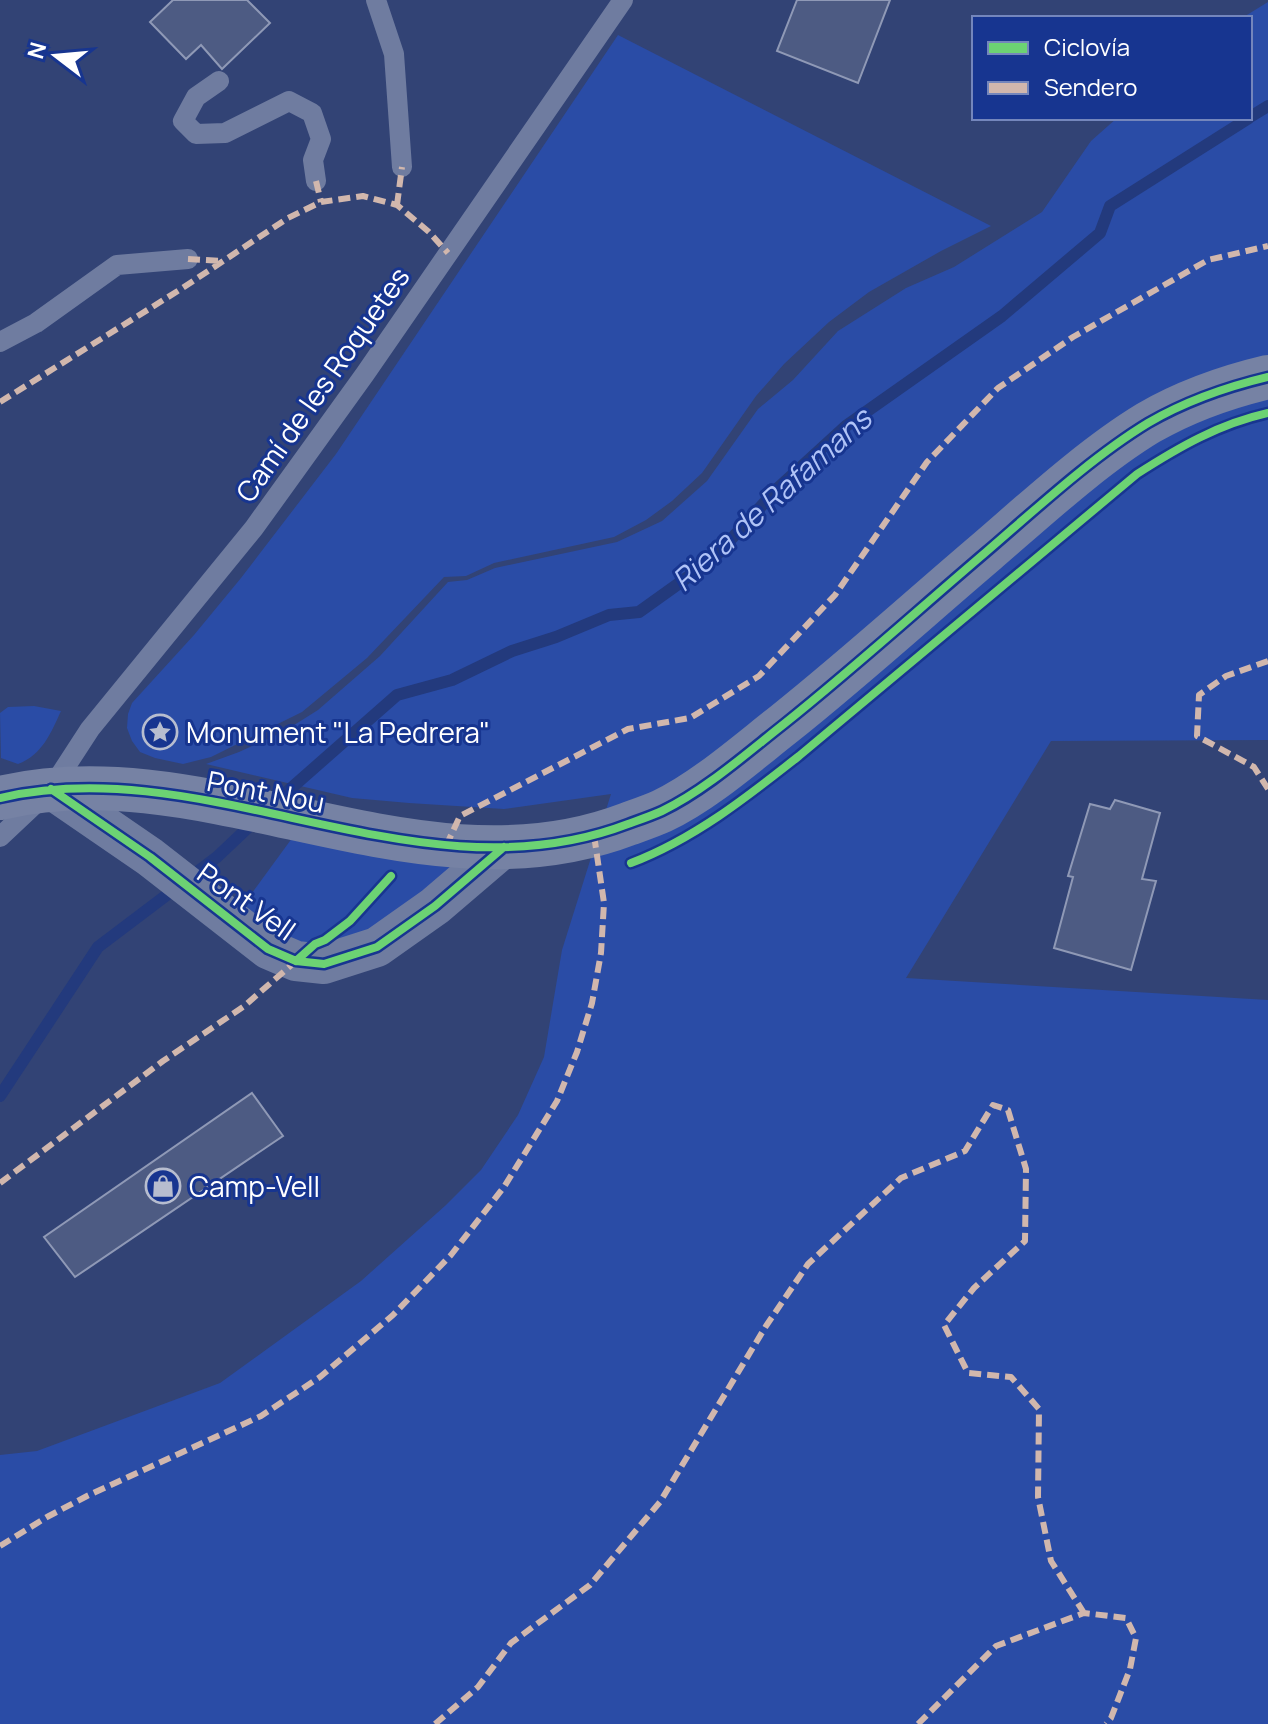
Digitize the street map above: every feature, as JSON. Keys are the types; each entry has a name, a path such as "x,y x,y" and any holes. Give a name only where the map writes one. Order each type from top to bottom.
{"main road":[{"name":"Pont Nou","path":"0,798 51,789 110,788 166,793 446,846 545,844 594,835 663,810 697,790 810,703 1106,452 1185,404 1229,387 1268,377"}],"street":[{"name":"Pont Vell","path":"51,789 150,857 268,949 296,961 324,964 377,947 435,906 504,847"}],"lane":[{"path":"376,0 394,54 402,167"},
{"name":"Camí de les Roquetes","path":"0,837 51,789 90,729 254,528 365,374 623,0"},
{"path":"219,81 196,97 183,121 196,134 225,133 289,101 312,113 321,139 313,160 316,181"},
{"path":"0,342 36,323 117,265 188,259"}],"shaded area":[{"path":"1268,2 1268,740 1051,741 906,978 1268,1000 1268,1724 0,1724 0,1455 37,1451 220,1383 361,1281 481,1170 518,1115 544,1057 562,950 611,794 504,809 409,803 352,798 206,764 283,732 318,710 380,656 448,582 467,580 495,568 617,542 662,521 707,481 758,409 793,380 838,331 906,288 954,267 1042,212 1091,141 1115,120 1252,120 1252,16 1245,16"},
{"path":"618,35 991,226 869,292 829,322 784,364 756,396 702,473 646,520 614,537 494,563 466,576 444,577 367,658 302,712 211,757 183,764 140,752 127,728 132,703 241,578 336,454"},
{"path":"34,706 61,711 45,742 33,755 18,764 1,758 0,713 8,707"},
{"path":"298,830 472,864 472,885 313,953 278,938 241,908"}],"building":[{"path":"173,0 247,0 270,23 222,69 201,45 186,59 150,22"},
{"path":"797,0 890,0 858,83 777,51"},
{"path":"1115,800 1160,813 1142,879 1156,881 1131,970 1054,948 1073,877 1068,876 1090,804 1110,809"},
{"name":"Camp-Vell","path":"252,1093 283,1136 75,1277 44,1237"}],"waterway":[{"name":"Riera de Rafamans","path":"1252,116 1268,106"},
{"name":"Riera de Rafamans","path":"272,805 397,695 452,680 512,651 609,615 639,612 713,559 777,489 846,426 1002,316 1100,233 1110,206 1246,120"},
{"name":"Riera de Rafamans","path":"0,1096 98,947 217,857 256,820"}],"marked path":[{"path":"397,205 402,167"},
{"path":"316,181 321,202"},
{"path":"0,402 288,218 321,202 363,196 397,205 448,253"},
{"path":"446,846 460,816 628,729 690,718 759,676 835,595 927,462 998,388 1073,337 1208,260 1268,246"},
{"path":"188,259 222,261"},
{"path":"1268,661 1226,676 1199,695 1197,736 1254,767 1268,789"},
{"path":"0,1546 87,1496 261,1416 320,1377 393,1315 451,1255 504,1187 557,1101 577,1052 592,1003 601,953 604,903 594,835"},
{"path":"0,1183 163,1061 243,1007 296,961"},
{"path":"435,1724 478,1687 511,1643 590,1585 660,1502 766,1326 808,1264 901,1178 965,1151 993,1105 1008,1110 1026,1169 1025,1241 974,1288 944,1325 968,1373 1011,1377 1039,1409 1038,1497 1051,1561 1084,1613"},
{"path":"918,1724 996,1646 1084,1613 1126,1618 1136,1638 1130,1669 1106,1724"}],"cycle path":[{"path":"0,798 78,788 157,793 393,838 471,847 550,844 628,824 678,803 740,759 1106,451 1148,423 1192,401 1268,377"},
{"path":"631,863 677,842 760,787 1137,474 1200,438 1233,423 1268,413"},
{"path":"51,789 150,857 268,949 296,961 324,964 377,947 435,906 504,847"},
{"path":"296,961 350,921 391,876"}],"place":[{"name":"Monument \"La Pedrera\"","path":"160,732"},
{"name":"Camp-Vell","path":"163,1186"}]}
